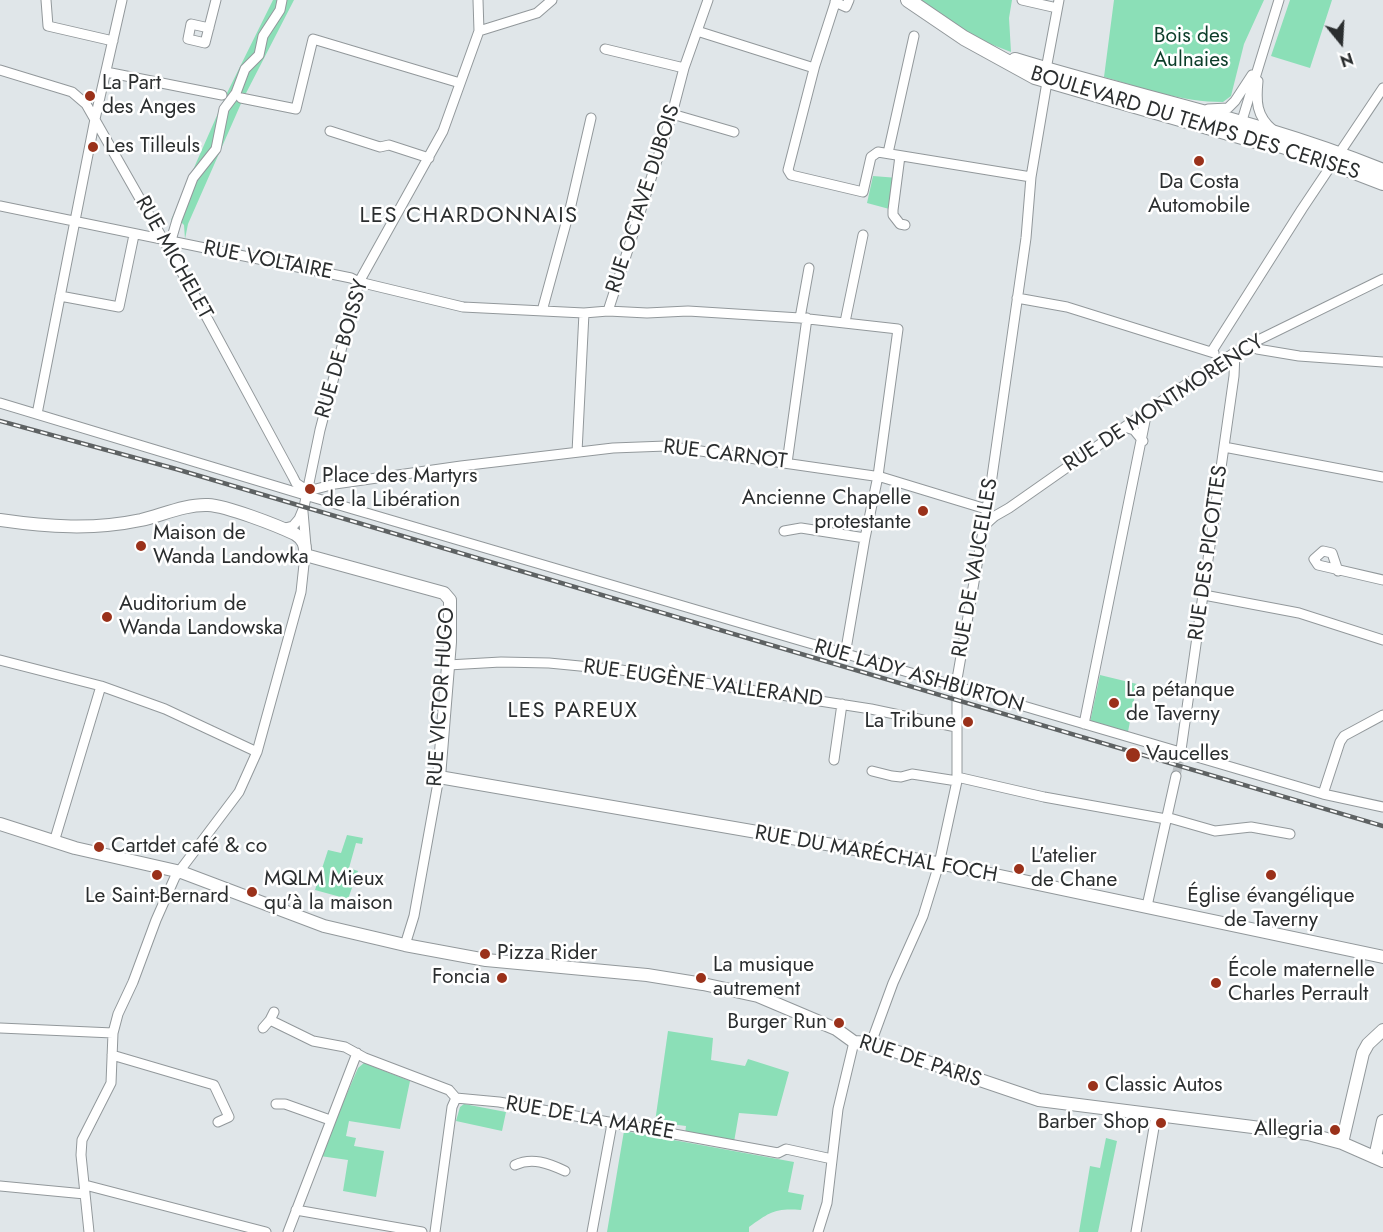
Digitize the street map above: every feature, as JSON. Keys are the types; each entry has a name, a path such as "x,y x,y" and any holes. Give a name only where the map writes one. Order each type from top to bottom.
{"main road":[{"name":"BOULEVARD DU TEMPS DES CERISES","path":"908,0 977,45 1047,76 1239,129 1275,132 1335,158 1383,183"},
{"name":"BOULEVARD DU TEMPS DES CERISES","path":"1047,76 1183,107 1276,144 1383,171"}],"street":[{"path":"45,0 48,27 112,41"},
{"path":"37,414 74,221 122,0"},
{"path":"209,28 216,0"},
{"path":"173,242 172,237 177,220 193,178 216,149 224,110 236,93 245,69 259,55 264,36 280,10 282,0"},
{"path":"478,0 479,31 537,13 552,0"},
{"name":"RUE OCTAVE DUBOIS","path":"577,452 584,313 608,311 672,114 684,68 708,0"},
{"path":"849,0 846,7 835,1 814,68 788,170 790,175 863,192 871,157 878,152 1031,177"},
{"path":"1022,0 1058,4"},
{"path":"1239,129 1279,0"},
{"name":"RUE DE VAUCELLES","path":"871,1043 893,983 923,916 939,864 957,779 957,679 985,525 1026,238 1031,177 1058,4"},
{"name":"RUE DE BOISSY","path":"89,1232 81,1155 82,1140 111,1083 113,1033 118,1014 175,877 239,792 257,752 301,592 303,512 320,430 359,282 443,132 479,31"},
{"path":"697,31 814,68"},
{"path":"888,153 914,36"},
{"path":"241,98 296,109 313,39 460,83"},
{"path":"605,50 684,68"},
{"path":"1183,107 1228,108 1246,86 1261,60"},
{"path":"1261,60 1257,109 1263,120 1275,132"},
{"name":"RUE MICHELET","path":"0,70 72,92 83,100 163,240 296,483 307,494"},
{"path":"106,72 222,95"},
{"path":"1212,351 1335,158 1383,88"},
{"path":"672,114 734,132"},
{"path":"540,311 571,206 591,118"},
{"path":"330,131 380,147 389,145 429,158"},
{"path":"900,156 893,215 900,224 905,225"},
{"name":"RUE VOLTAIRE","path":"0,206 351,278 359,282 463,307 584,313"},
{"path":"60,296 119,307 134,235"},
{"path":"845,322 863,235"},
{"path":"787,463 809,268"},
{"name":"RUE DE MONTMORENCY","path":"985,525 1147,411 1235,353 1383,279"},
{"path":"1017,298 1067,307 1212,351 1221,362"},
{"path":"608,311 648,313 688,311 804,318 898,329 878,476 845,655"},
{"path":"1253,343 1257,350 1275,354 1383,362"},
{"name":"RUE DES PICOTTES","path":"1181,755 1236,363 1235,353"},
{"path":"0,403 327,501 327,490 330,485"},
{"path":"1084,724 1143,441 1147,411"},
{"path":"1125,427 1134,430 1143,441"},
{"name":"RUE CARNOT","path":"330,485 577,452 666,446 878,476 986,509"},
{"path":"1224,447 1383,477"},
{"path":"307,494 330,485"},
{"name":"RUE LADY ASHBURTON","path":"327,501 456,541 1084,724 1181,755 1323,794 1383,807"},
{"path":"0,520 69,528 99,526 140,520 205,505 231,511 281,529 303,546"},
{"path":"281,529 293,526 303,512"},
{"path":"784,531 801,528 865,538"},
{"name":"RUE VICTOR HUGO","path":"303,546 447,595 451,603 439,777 414,916 405,945"},
{"path":"1338,571 1383,580"},
{"path":"1204,595 1299,613 1383,640"},
{"path":"0,660 101,686 165,709 257,752"},
{"name":"RUE EUGÈNE VALLERAND","path":"448,665 501,662 549,663 603,668 842,705 956,727"},
{"path":"54,842 101,686"},
{"path":"834,760 842,705"},
{"path":"1323,794 1344,736 1383,715"},
{"path":"872,771 901,777 912,774 957,779 1166,818 1215,831 1251,827 1290,834"},
{"path":"1147,906 1176,776"},
{"name":"RUE DU MARÉCHAL FOCH","path":"439,777 939,864 1383,957"},
{"name":"RUE DE PARIS","path":"0,824 110,857 181,872 309,921 405,945 486,960 647,975 758,996 836,1029 854,1042 871,1043 1029,1098 1308,1134 1342,1143 1379,1159"},
{"name":"RUE DE LA MARÉE","path":"263,1028 272,1016 313,1041 345,1047 365,1058 449,1090 456,1098 499,1102 778,1153 786,1149 832,1159"},
{"path":"0,1028 113,1033"},
{"path":"1342,1143 1363,1053 1368,1044 1383,1030"},
{"path":"818,1232 826,1203 838,1109 854,1042"},
{"path":"288,1232 357,1053"},
{"path":"112,1056 214,1085 229,1117 218,1122"},
{"path":"435,1232 456,1098"},
{"path":"276,1104 285,1104 330,1120"},
{"path":"1136,1232 1155,1116"},
{"path":"1379,1159 1383,1121"},
{"path":"592,1232 612,1124"},
{"path":"515,1165 525,1160 550,1163 564,1171"},
{"path":"0,1186 85,1190 266,1232"},
{"path":"296,1210 422,1232"}],"green space":[{"path":"273,0 294,0 243,99 188,224 185,239 184,225 179,220 171,220 226,95"},
{"path":"916,0 1012,0 1009,18 1011,52 962,33"},
{"name":"Bois des Aulnaies","path":"1114,0 1264,0 1244,44 1231,96 1223,102 1193,100 1104,77"},
{"name":"Bois des Aulnaies","path":"1290,0 1332,0 1310,68 1271,56"},
{"path":"873,176 898,178 893,210 867,203"},
{"name":"La pétanque de Taverny","path":"1100,675 1137,684 1128,732 1090,722"},
{"path":"347,835 363,838 362,844 356,843 349,868 358,871 348,899 315,890 328,850 341,853"},
{"path":"668,1031 713,1038 711,1060 745,1066 748,1059 789,1072 777,1116 739,1113 734,1142 685,1134 686,1126 655,1122"},
{"path":"364,1063 410,1081 400,1129 349,1121 346,1136 356,1138 354,1146 384,1151 376,1197 343,1191 348,1160 320,1156 358,1068"},
{"path":"464,1104 506,1112 502,1131 456,1121 460,1107"},
{"path":"624,1131 794,1162 788,1192 804,1195 801,1210 773,1212 749,1227 749,1232 607,1232"},
{"path":"1106,1138 1117,1141 1098,1232 1079,1232 1090,1166 1100,1168"}],"tunnel":[{"path":"1176,776 1180,758"}],"railway":[{"path":"0,421 176,469 1383,826"}],"place":[{"name":"La Part des Anges","path":"90,96"},
{"name":"Les Tilleuls","path":"93,147"},
{"name":"Da Costa Automobile","path":"1199,161"},
{"name":"Place des Martyrs de la Libération","path":"310,489"},
{"name":"Ancienne Chapelle protestante","path":"923,511"},
{"name":"Maison de Wanda Landowka","path":"141,546"},
{"name":"Auditorium de Wanda Landowska","path":"107,617"},
{"name":"La pétanque de Taverny","path":"1114,703"},
{"name":"La Tribune","path":"968,722"},
{"name":"Vaucelles","path":"1133,755"},
{"name":"Cartdet café & co","path":"99,847"},
{"name":"L'atelier de Chane","path":"1019,869"},
{"name":"Le Saint-Bernard","path":"157,875"},
{"name":"Église évangélique de Taverny","path":"1271,875"},
{"name":"MQLM Mieux qu'à la maison","path":"252,892"},
{"name":"Pizza Rider","path":"485,954"},
{"name":"Foncia","path":"502,978"},
{"name":"La musique autrement","path":"701,978"},
{"name":"École maternelle Charles Perrault","path":"1216,983"},
{"name":"Burger Run","path":"839,1023"},
{"name":"Classic Autos","path":"1093,1086"},
{"name":"Barber Shop","path":"1161,1123"},
{"name":"Allegria","path":"1335,1130"}],"district":[{"name":"LES CHARDONNAIS","path":"469,217"},
{"name":"LES PAREUX","path":"573,712"}]}
